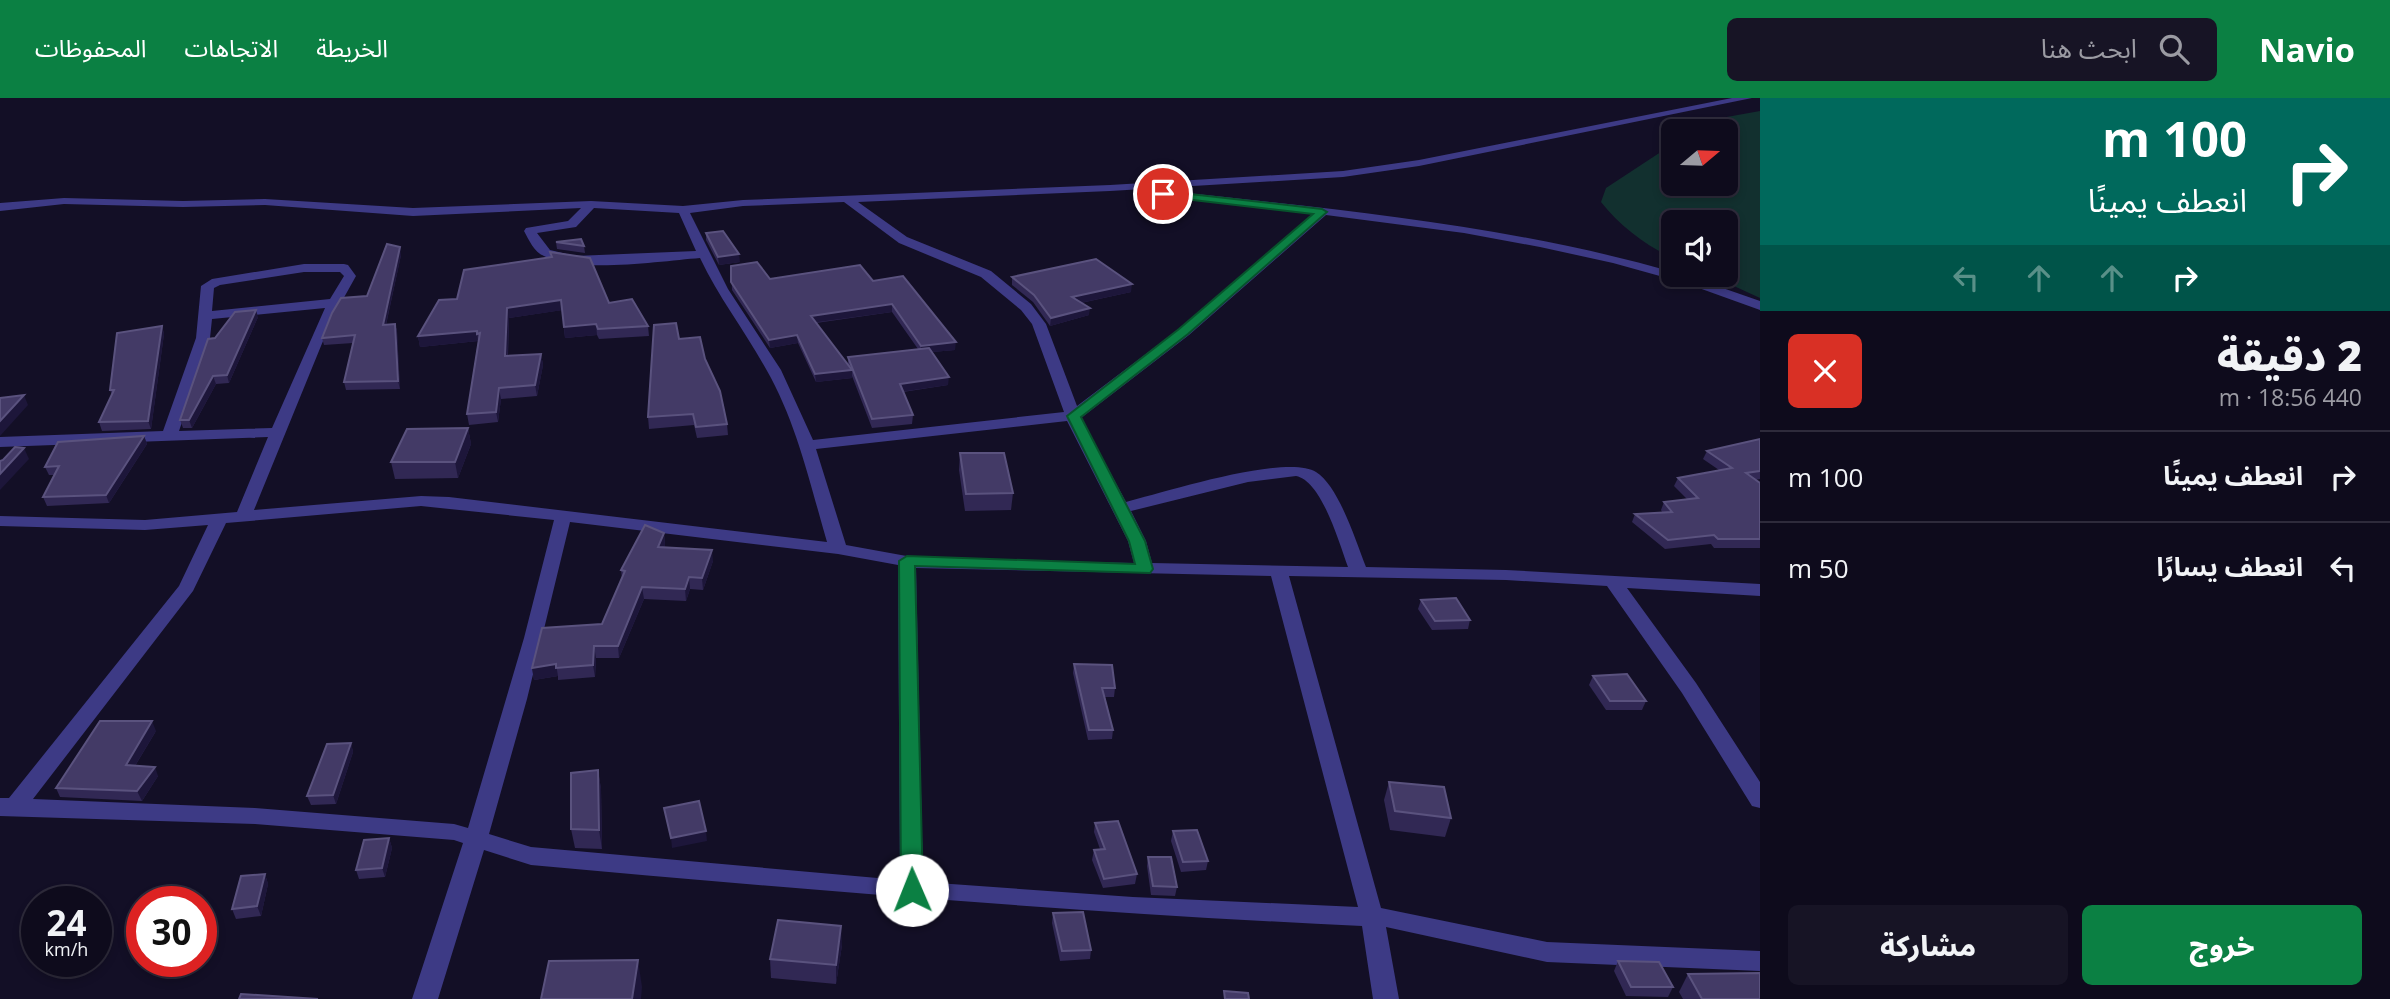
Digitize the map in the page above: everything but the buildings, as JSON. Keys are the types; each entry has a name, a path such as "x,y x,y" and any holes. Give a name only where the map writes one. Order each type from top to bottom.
{"street":[{"path":"0,206 64,201 183,204 265,202 413,212 591,204 683,210 743,203 1110,188 1356,172 1419,163 1746,98"},
{"path":"1110,188 1472,232 1582,252 1658,270 1760,306"},
{"path":"845,198 903,240 986,274 1026,307 1039,324 1074,416 1137,541 1145,569"},
{"path":"591,204 572,224 530,231 544,253 558,258 625,260 703,254"},
{"path":"683,210 721,289 775,370 801,427 838,550"},
{"path":"807,446 1074,416 1184,332 1322,212"},
{"path":"169,437 203,338 206,294 211,284 304,268 344,268 350,276 325,319 244,515"},
{"path":"204,316 334,303"},
{"path":"4,450 22,442 280,432"},
{"path":"1121,508 1269,473 1300,470 1312,474 1333,508 1359,573"},
{"path":"0,521 145,525 421,501 449,502 907,561 1145,569 1506,575 1760,590"},
{"path":"425,999 478,838 547,591 563,516"},
{"path":"4,809 187,587 220,518"},
{"path":"907,561 912,890"},
{"path":"1279,572 1372,917 1386,999"},
{"path":"1612,580 1672,660 1725,739 1760,800"},
{"path":"4,809 255,816 454,832 531,856 912,890 1133,906 1372,917 1409,922 1547,952 1760,961"}],"green space":[{"path":"1760,111 1760,298 1736,287 1738,210 1661,210 1661,251 1634,234 1601,202 1606,188 1661,152 1661,196 1738,196 1738,119 1716,119"}],"route":[{"path":"912,890 907,561 923,564 1145,569 1137,541 1078,429 1074,416 1184,332 1322,212 1163,194"}]}
